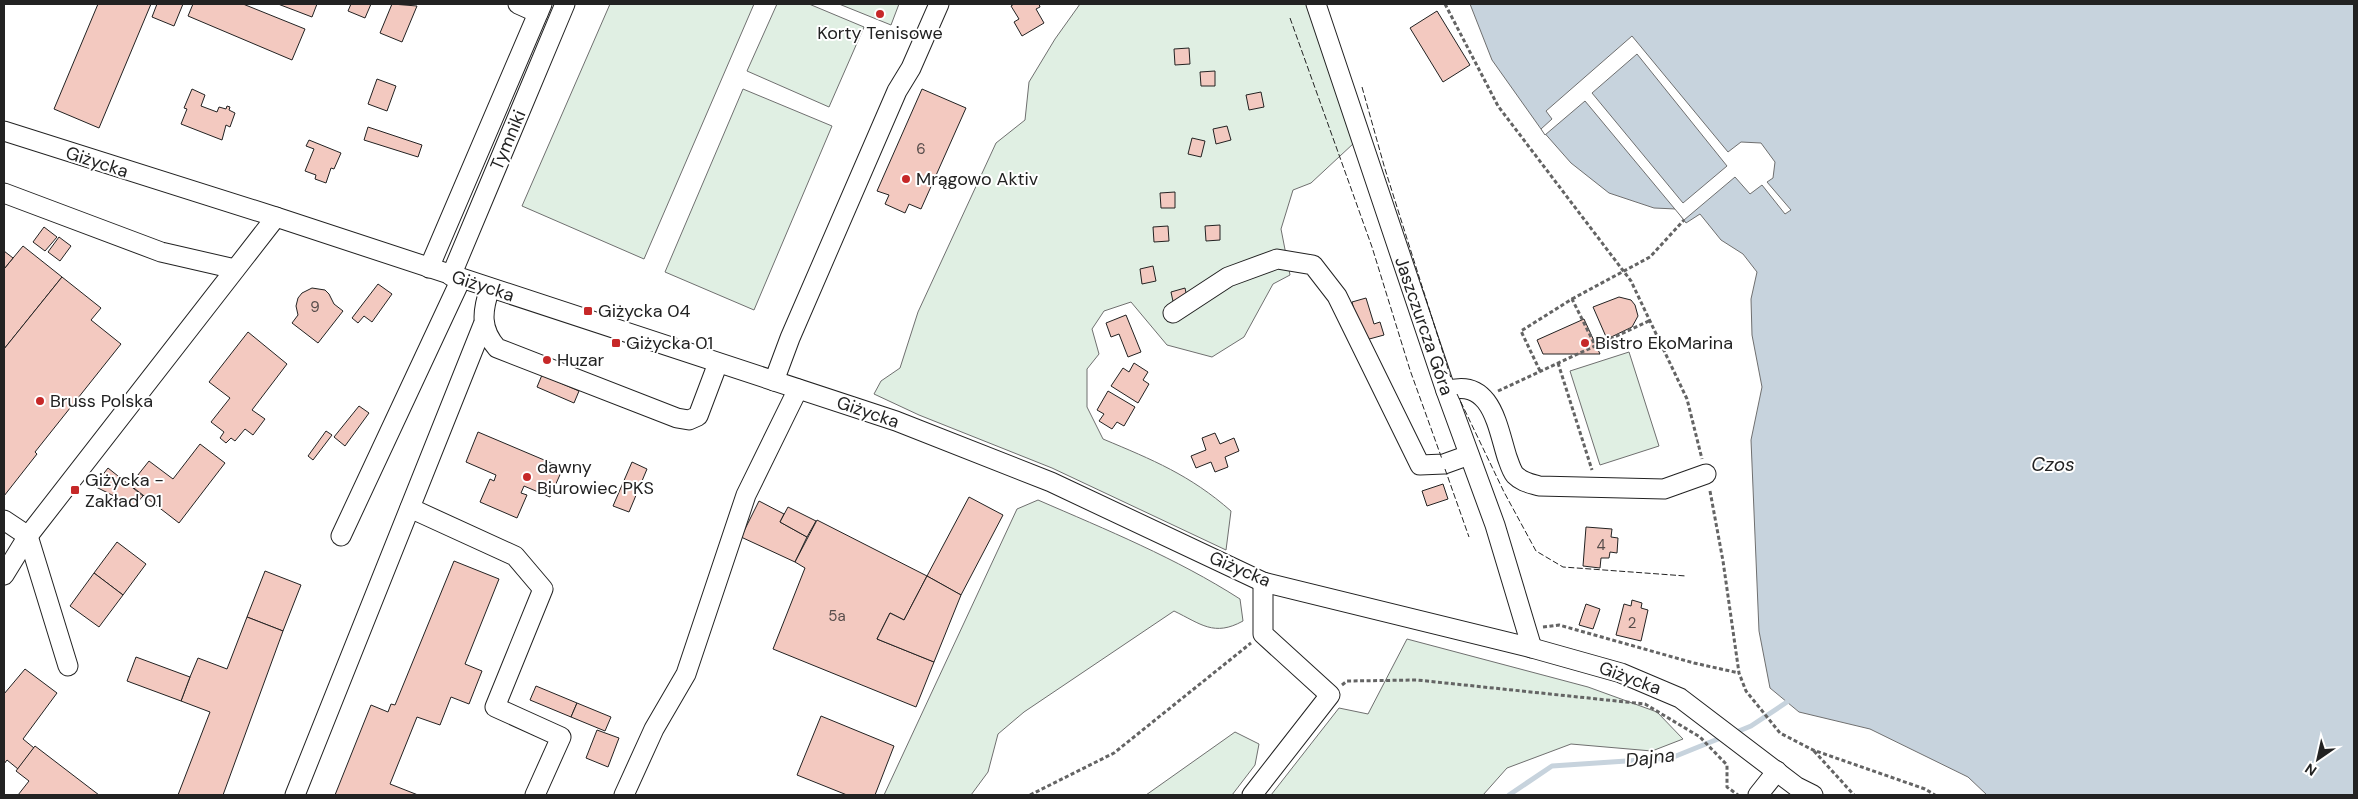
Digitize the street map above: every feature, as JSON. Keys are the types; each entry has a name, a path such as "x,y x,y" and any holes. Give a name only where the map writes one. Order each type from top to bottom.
{"street":[{"path":"518,4 540,8"},
{"name":"Tymniki","path":"341,536 456,277 565,4"},
{"path":"774,381 864,167 939,4"},
{"name":"Jaszczurcza Góra","path":"1316,4 1468,456 1495,524 1532,648"},
{"name":"Tymniki","path":"429,268 540,8"},
{"name":"Giżycka","path":"4,131 276,217 896,421 1051,482 1263,582 1532,648 1621,673 1680,698 1777,771"},
{"path":"4,193 161,252 235,269"},
{"path":"4,575 28,536 276,217"},
{"path":"1173,313 1228,277 1277,259 1313,265 1337,296 1420,465 1444,464 1468,456"},
{"path":"295,795 483,325 483,307 490,288"},
{"path":"483,325 489,339 497,348 677,418 689,420 698,416 718,363"},
{"path":"1446,391 1458,387 1478,392 1491,406 1513,473 1523,482 1539,486 1664,489 1706,474"},
{"path":"624,795 654,729 686,674 746,495 798,389"},
{"path":"410,508 515,556 543,589 495,707 561,737 536,795"},
{"path":"4,520 28,536 68,666"},
{"path":"1252,795 1330,695 1263,634 1263,582"},
{"path":"1758,795 1777,771 1797,787 1813,795"}],"path":[{"path":"1445,4 1498,106 1624,272"},
{"path":"1540,371 1521,332 1572,300 1650,257 1684,220"},
{"path":"1572,300 1596,347"},
{"path":"1484,398 1651,320"},
{"path":"1558,363 1598,487"},
{"path":"1539,628 1559,625 1694,663 1739,673 1746,691 1780,733 1813,750 1925,789 1935,795"},
{"path":"1030,795 1114,753 1263,634"},
{"path":"1330,695 1347,681 1417,680 1645,704 1700,737 1727,766 1727,787 1738,795"},
{"path":"1813,750 1854,795"}],"green space":[{"path":"610,4 754,4 644,259 522,206"},
{"path":"777,4 809,4 864,27 829,107 747,71"},
{"name":"Korty Tenisowe","path":"839,4 899,4 891,25"},
{"path":"1080,4 1307,4 1354,143 1311,183 1293,190 1281,229 1290,275 1273,284 1244,337 1212,357 1167,345 1131,302 1104,311 1092,329 1099,354 1087,369 1087,407 1103,439 1186,478 1216,498 1231,511 1226,550 1052,468 919,415 874,394 881,381 900,368 918,312 996,143 1025,120 1029,82 1055,39"},
{"path":"743,89 832,126 754,310 665,272"},
{"path":"1629,352 1659,446 1600,465 1570,371"},
{"path":"1038,500 1141,545 1216,584 1240,599 1243,621 1224,628 1208,627 1174,611 1024,712 998,734 988,772 971,795 884,795 1017,509"},
{"path":"1407,639 1588,687 1657,712 1683,739 1652,751 1571,744 1507,768 1483,795 1271,795 1339,708 1368,714"},
{"path":"1235,732 1259,744 1255,765 1232,795 1146,795"}],"water":[{"name":"Czos","path":"1470,4 2354,4 2354,795 1987,795 1968,777 1870,729 1799,712 1770,688 1759,631 1751,440 1762,387 1752,335 1751,299 1757,272 1743,254 1721,240 1700,214 1686,223 1676,209 1654,208 1609,193 1571,163 1541,129 1492,60"}],"pier":[{"path":"1632,36 1728,152 1741,142 1761,143 1775,162 1773,178 1767,182 1791,210 1785,214 1762,185 1750,194 1735,177 1684,220 1585,101 1545,135 1541,129 1552,119 1546,111","holes":["1637,54 1727,166 1683,203 1592,93"]}],"building":[{"path":"98,4 151,4 99,128 54,109"},
{"path":"157,4 183,4 174,26 152,17"},
{"path":"193,4 243,4 305,29 292,60 188,16"},
{"path":"278,4 317,4 312,17"},
{"path":"351,4 371,4 365,18 348,11"},
{"path":"392,4 417,6 402,42 380,33"},
{"path":"1014,4 1039,4 1040,7 1036,9 1044,23 1022,36 1014,22 1019,19 1011,6"},
{"path":"1437,11 1470,65 1443,82 1410,28"},
{"path":"1189,48 1190,64 1175,65 1174,49"},
{"path":"1215,71 1215,86 1201,86 1200,72"},
{"path":"377,79 396,86 387,111 368,104"},
{"path":"192,89 205,95 201,106 217,112 219,107 226,109 227,106 230,107 229,110 235,113 230,127 226,125 222,140 181,124 187,109 184,108"},
{"path":"922,89 966,108 921,209 909,204 905,213 885,204 889,195 877,191"},
{"path":"1261,92 1264,107 1249,110 1246,95"},
{"path":"1227,126 1231,140 1216,144 1213,129"},
{"path":"368,127 422,145 418,157 364,140"},
{"path":"1192,138 1205,141 1201,157 1188,154"},
{"path":"309,140 341,153 334,169 331,168 326,183 315,179 316,175 305,171 314,149 306,146"},
{"path":"1175,192 1175,208 1161,208 1160,193"},
{"path":"1220,225 1220,240 1206,241 1205,226"},
{"path":"1168,226 1169,241 1154,242 1153,227"},
{"path":"44,227 57,237 45,251 33,242"},
{"path":"59,237 71,246 60,261 48,252"},
{"path":"23,246 62,277 4,349 4,269"},
{"path":"4,251 13,258 4,269"},
{"path":"1153,266 1156,281 1142,284 1140,269"},
{"name":"Bruss Polska","path":"62,277 101,308 91,320 121,344 35,452 37,454 4,496 4,349"},
{"path":"378,284 392,294 372,322 364,316 358,323 352,318"},
{"path":"312,288 325,290 334,304 343,311 318,343 292,323 298,315 296,306 298,298 302,293"},
{"path":"1185,288 1188,302 1174,306 1171,292"},
{"path":"1619,297 1631,300 1635,305 1638,316 1632,327 1607,339 1593,307"},
{"path":"1366,298 1374,324 1380,322 1384,335 1362,341 1352,302"},
{"path":"1126,315 1141,352 1128,357 1119,334 1111,337 1106,323"},
{"path":"1584,319 1600,354 1543,354 1537,340"},
{"path":"248,332 287,364 252,410 265,419 253,435 245,429 235,441 231,438 226,443 220,438 224,432 211,422 230,398 209,382"},
{"path":"1134,363 1148,372 1143,380 1149,384 1138,403 1111,386 1123,368 1129,372"},
{"path":"542,375 579,391 574,403 537,387"},
{"path":"1108,391 1135,407 1124,426 1117,422 1112,429 1099,421 1104,414 1097,410"},
{"path":"359,406 369,413 345,446 334,437"},
{"path":"326,431 332,435 313,460 308,456"},
{"name":"dawny Biurowiec PKS","path":"478,432 563,468 550,497 524,486 521,493 527,495 517,518 480,502 490,479 494,481 496,475 466,462"},
{"path":"1215,433 1220,444 1234,438 1239,451 1225,457 1228,467 1215,472 1211,462 1196,468 1191,456 1206,450 1202,438"},
{"path":"200,444 225,463 179,523 130,485 149,461 173,479"},
{"path":"632,462 647,469 629,512 613,506"},
{"path":"108,468 143,496 134,506 94,486"},
{"path":"1443,484 1448,499 1427,506 1422,491"},
{"path":"969,497 1003,515 961,595 927,576"},
{"path":"759,501 784,514 780,522 807,537 795,562 741,537"},
{"path":"788,507 816,521 807,537 780,522"},
{"path":"817,520 927,576 904,620 890,613 877,639 934,662 916,707 773,649 805,568 795,562"},
{"path":"1586,527 1612,529 1611,537 1618,538 1617,553 1610,552 1609,558 1601,558 1600,568 1583,566"},
{"path":"117,542 146,564 123,595 94,573"},
{"path":"454,561 499,579 465,664 482,671 469,704 451,697 440,725 417,717 390,784 418,795 335,795 371,705 388,712 391,704 395,705"},
{"path":"265,571 301,585 283,631 247,617"},
{"path":"94,573 123,595 99,627 70,606"},
{"path":"927,576 961,595 934,662 877,639 890,613 904,620"},
{"path":"1632,600 1642,603 1641,608 1648,610 1641,641 1616,635 1624,604 1631,606"},
{"path":"1586,604 1600,609 1593,629 1579,625"},
{"path":"247,617 283,631 223,795 178,795 210,712 181,701 190,677 198,658 227,669"},
{"path":"136,657 190,677 181,701 127,681"},
{"path":"25,669 57,693 23,739 34,748 18,769 7,760 4,764 4,694"},
{"path":"536,686 577,703 571,717 530,700"},
{"path":"577,703 611,717 605,731 571,717"},
{"path":"821,716 894,746 875,795 847,795 797,775"},
{"path":"597,730 619,738 608,767 586,758"},
{"path":"35,746 99,795 18,795 29,781 16,771"}],"waterway":[{"name":"Dajna","path":"1734,733 1751,726 1787,702"},
{"name":"Dajna","path":"1509,795 1552,766 1671,758 1723,737"}],"fence":[{"path":"1290,18 1372,247 1410,370 1442,459"},
{"path":"1362,87 1385,169 1451,378"},
{"path":"1457,394 1504,492 1536,551 1563,567 1686,576"},
{"path":"1445,469 1469,537"}],"place":[{"name":"Korty Tenisowe","path":"880,14"},
{"name":"Mrągowo Aktiv","path":"906,179"},
{"name":"Giżycka 04","path":"588,311"},
{"name":"Giżycka 01","path":"616,343"},
{"name":"Bistro EkoMarina","path":"1585,343"},
{"name":"Huzar","path":"547,360"},
{"name":"Bruss Polska","path":"40,401"},
{"name":"dawny Biurowiec PKS","path":"527,477"},
{"name":"Giżycka - Zakład 01","path":"75,490"}]}
